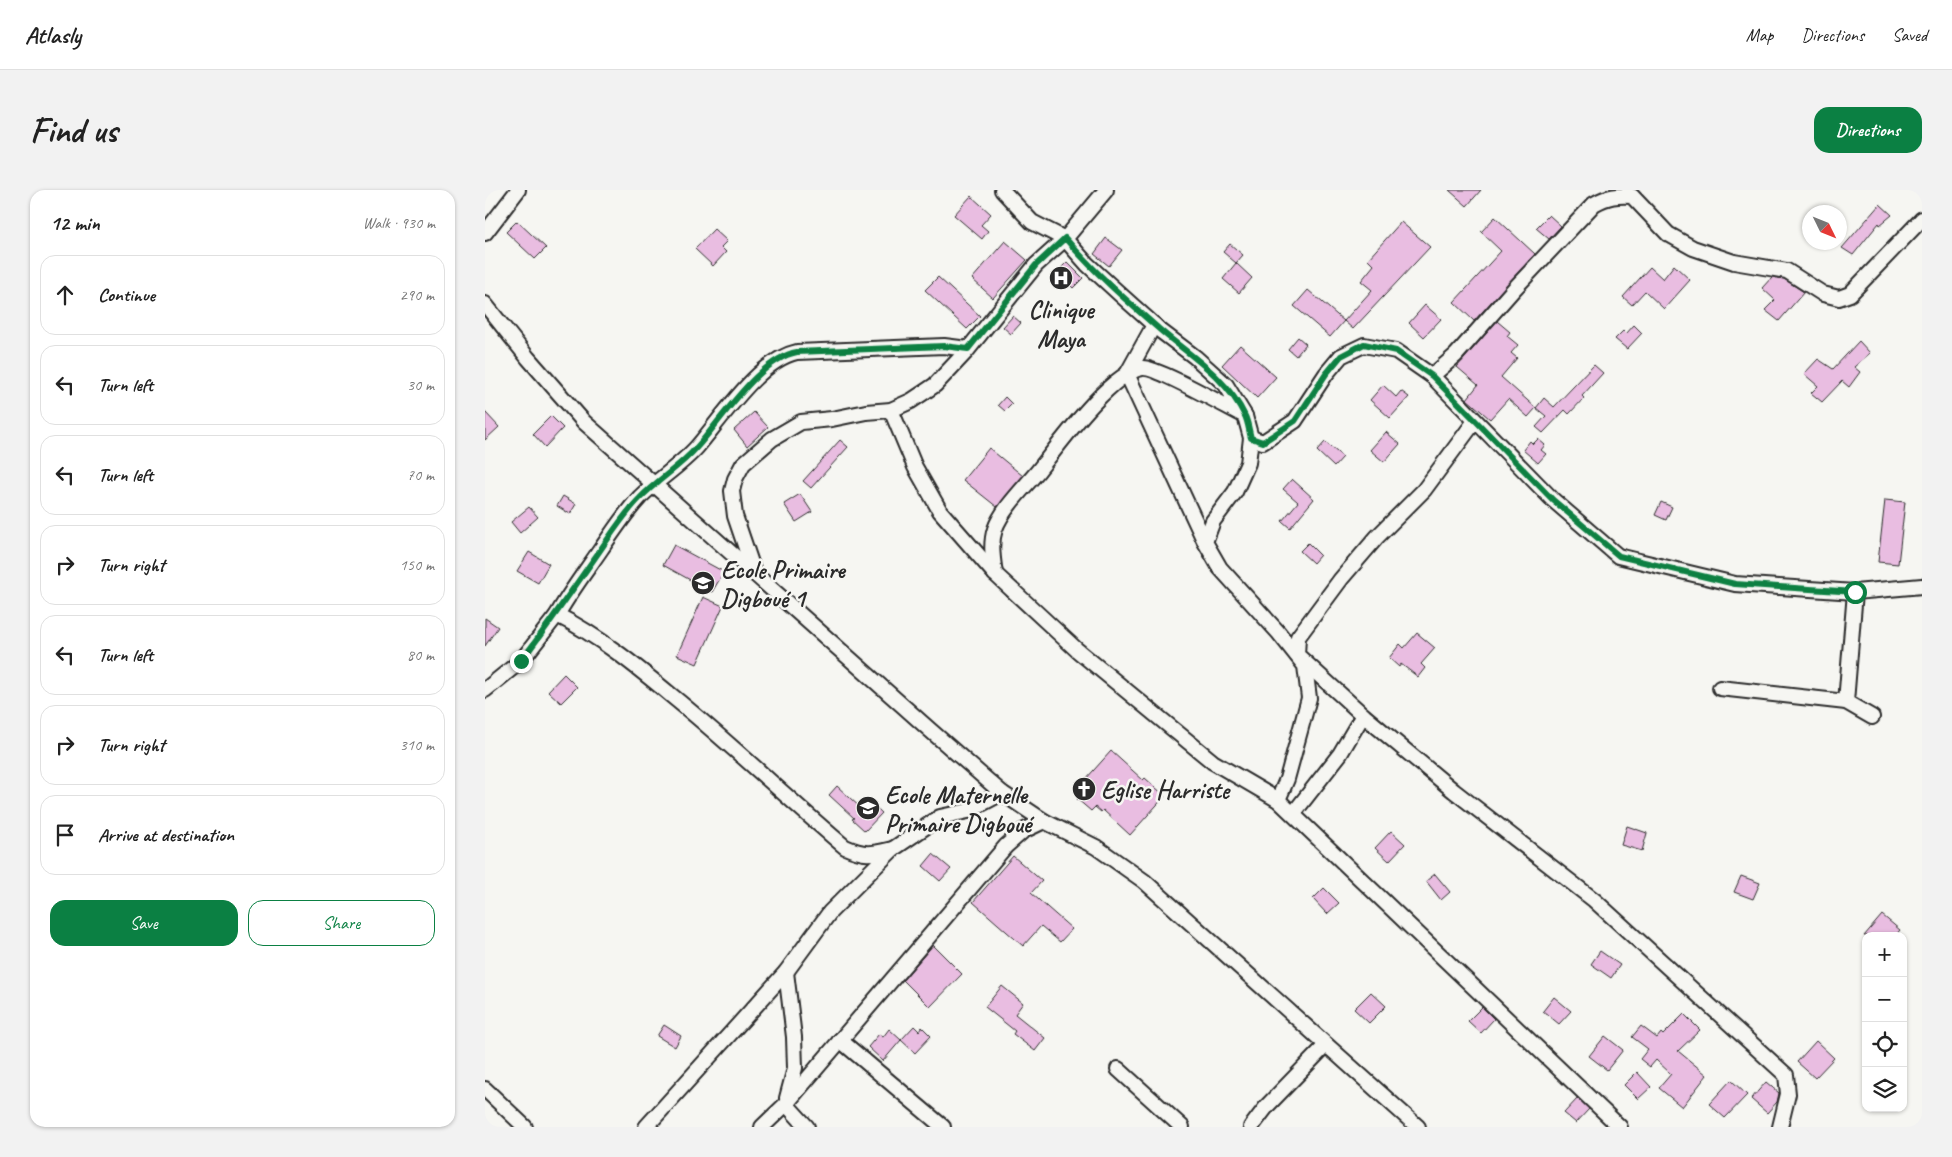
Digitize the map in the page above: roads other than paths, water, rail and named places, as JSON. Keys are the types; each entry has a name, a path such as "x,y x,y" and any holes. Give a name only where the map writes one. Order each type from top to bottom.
{"street":[{"path":"485,234 518,190"},
{"path":"1002,190 1032,222 1065,238 1087,264 1154,325 1195,357 1226,385 1245,416 1251,438 1248,462 1235,492 1213,521 1205,542"},
{"path":"754,572 735,516 732,491 735,479 743,464 772,439 801,422 891,410 935,385 968,349 1036,265 1065,238 1106,190"},
{"path":"1432,376 1457,355 1514,289 1594,204 1606,197 1616,194 1632,196 1668,234 1693,248 1734,262 1779,268 1803,280 1823,294 1839,298 1850,294 1922,219"},
{"path":"485,304 528,358 584,422 1002,793 1044,821 1096,847 1144,880 1418,1127"},
{"path":"995,574 991,547 995,528 1012,502 1075,424 1127,374 1154,325"},
{"path":"1251,438 1263,442 1295,421 1326,374 1341,356 1364,344 1396,351 1432,376 1553,500 1619,556 1735,584 1855,592 1922,586"},
{"path":"485,690 521,661 557,615 569,594 621,521 640,498 695,449 749,384 777,360 789,353 944,346 968,349"},
{"path":"1127,374 1143,368 1165,374 1245,416"},
{"path":"1127,374 1205,542 1220,568 1279,632 1305,666 1309,698 1291,764 1278,800"},
{"path":"891,410 915,467 940,511 995,574 1077,650 1213,762 1278,800 1621,1127"},
{"path":"1297,655 1298,636 1341,579 1377,537 1425,490 1475,421"},
{"path":"1845,702 1855,592"},
{"path":"557,615 578,626 636,666 707,724 845,847 861,854 873,854 893,849"},
{"path":"1297,655 1363,715 1454,791 1594,900 1785,1075 1788,1094 1780,1127"},
{"path":"1720,688 1845,702 1872,717"},
{"path":"1293,814 1340,754 1363,715"},
{"path":"646,1127 785,972 830,912 893,849 940,817 968,811 1002,793"},
{"path":"763,1127 785,1104 1006,846 1023,831 1044,821"},
{"path":"785,972 794,1037 795,1068 785,1104"},
{"path":"840,1040 943,1127"},
{"path":"1251,1127 1267,1106 1327,1044"},
{"path":"1118,1069 1182,1127"},
{"path":"485,1090 525,1127"},
{"path":"785,1104 807,1127"}],"place":[{"name":"Clinique Maya","path":"1061,278"},
{"name":"Ecole Primaire Digboué 1","path":"703,583"},
{"name":"Eglise Harriste","path":"1084,789"},
{"name":"Ecole Maternelle Primaire Digboué","path":"868,808"}]}
